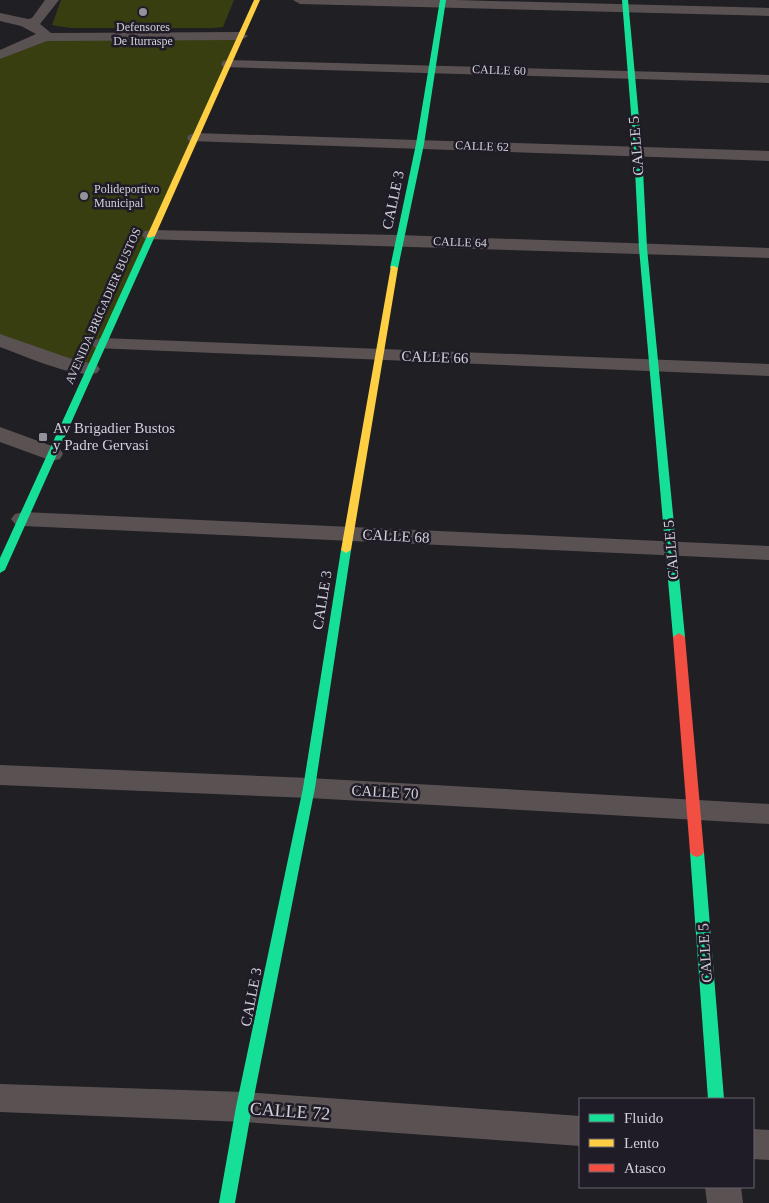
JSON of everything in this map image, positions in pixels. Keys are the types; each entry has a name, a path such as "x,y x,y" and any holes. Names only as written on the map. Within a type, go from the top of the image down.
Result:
{"street":[{"path":"29,23 37,21 52,0"},
{"name":"AVENIDA BRIGADIER BUSTOS","path":"3,556 23,519 257,0"},
{"path":"300,0 625,4 769,12"},
{"name":"CALLE 3","path":"227,1203 244,1107 308,788 348,534 399,240 420,144 442,2"},
{"name":"CALLE 5","path":"625,4 638,151 643,248 694,810 716,1098"},
{"path":"0,16 29,23 39,28 47,37"},
{"path":"0,55 39,38 47,37 241,36"},
{"name":"CALLE 60","path":"228,64 769,78"},
{"name":"CALLE 62","path":"194,138 769,156"},
{"name":"CALLE 64","path":"151,235 399,240 769,252"},
{"path":"0,340 63,363 90,369"},
{"name":"CALLE 66","path":"102,344 769,370"},
{"path":"0,434 52,454"},
{"name":"CALLE 68","path":"23,519 769,553"},
{"name":"CALLE 70","path":"0,775 308,788 769,814"},
{"name":"CALLE 72","path":"0,1098 244,1107 579,1132"},
{"path":"754,1144 769,1145"},
{"path":"723,1188 725,1203"}],"green space":[{"name":"Defensores De Iturraspe","path":"61,0 234,0 223,27 70,28 52,25"},
{"name":"Polideportivo Municipal","path":"241,36 90,369 0,337 0,55 39,38"}],"traffic: fast":[{"path":"394,268 420,144 443,0"},
{"path":"625,0 638,151 643,248 679,637"},
{"path":"0,570 151,236"},
{"path":"227,1203 244,1107 309,788 346,550"},
{"path":"697,852 716,1098"}],"traffic: slow":[{"path":"151,236 257,0"},
{"path":"346,550 394,268"}],"traffic: jam":[{"path":"679,637 697,852"}],"place":[{"name":"Defensores De Iturraspe","path":"143,12"},
{"name":"Polideportivo Municipal","path":"84,196"},
{"name":"Av Brigadier Bustos y Padre Gervasi","path":"43,437"}]}
